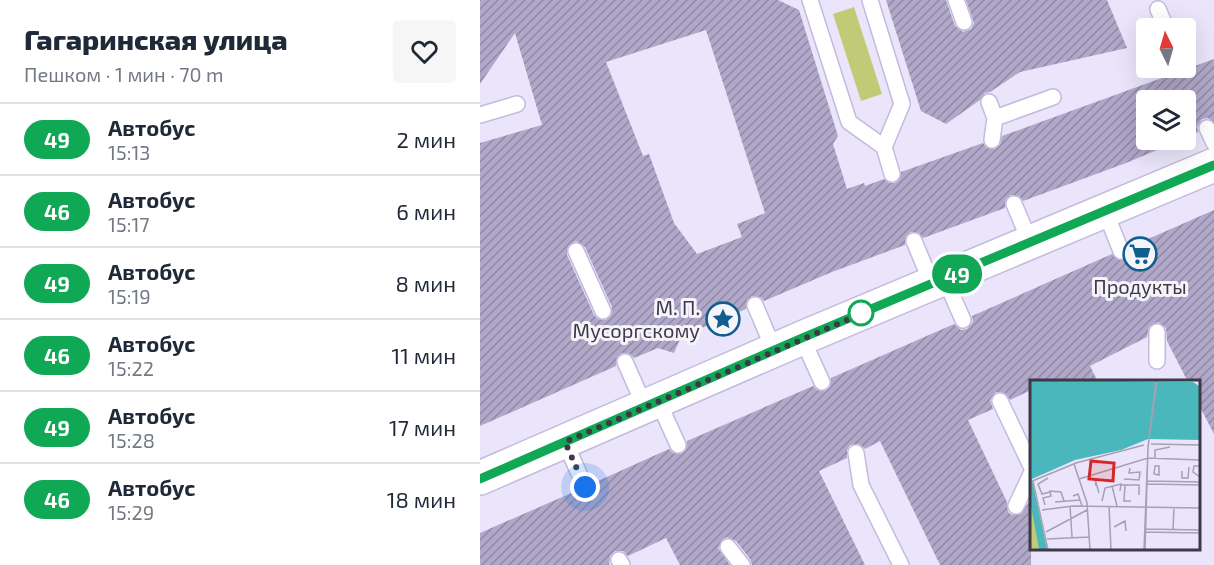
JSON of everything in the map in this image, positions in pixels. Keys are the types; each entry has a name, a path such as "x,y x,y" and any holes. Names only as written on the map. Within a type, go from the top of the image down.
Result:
{"street":[{"path":"480,478 788,344 1214,165"}],"lane":[{"path":"810,0 849,122 884,147 892,174"},
{"path":"870,0 902,105 884,147"},
{"path":"956,0 964,22"},
{"path":"1158,9 1162,18"},
{"path":"995,118 1053,97"},
{"path":"989,102 995,118 992,140"},
{"path":"480,115 517,104"},
{"path":"1207,128 1214,143"},
{"path":"1014,204 1030,242"},
{"path":"1105,211 1121,251"},
{"path":"914,241 963,320"},
{"path":"576,251 603,311"},
{"path":"755,305 822,382"},
{"path":"1157,332 1157,361"},
{"path":"625,362 678,445"},
{"path":"1000,401 1030,464"},
{"path":"565,442 585,487"},
{"path":"856,453 861,485 901,565"},
{"path":"1016,506 1030,476"},
{"path":"728,547 742,565"}],"green space":[{"path":"854,7 882,94 861,101 833,14"}],"building":[{"path":"480,0 778,0 799,10 838,136 833,144 847,189 864,183 865,186 884,179 889,183 895,183 899,180 901,172 983,143 987,148 995,149 1000,145 1002,136 1162,78 1196,78 1196,66 1214,59 1214,122 1208,118 1202,119 1196,133 1196,90 1136,90 1136,150 1157,150 1023,201 1019,196 1011,195 1006,199 1005,208 923,238 919,233 911,232 906,236 905,245 832,272 764,301 760,297 752,296 747,300 746,309 681,337 674,353 658,348 634,358 630,354 622,353 617,357 616,366 480,426 480,143 542,125 515,33 480,84","holes":["706,30 765,213 737,224 742,237 697,254 674,223 649,154 643,156 606,62","576,241 585,247 612,307 611,316 606,320 598,319 594,315 567,255 568,246"]},
{"path":"886,0 946,0 955,26 963,32 971,29 974,23 966,0 1107,0 1127,48 1020,72 985,93 980,100 946,124 921,111"},
{"path":"1214,210 1214,434 1199,405 1199,380 1187,380 1167,341 1166,328 1158,322 1149,327 1147,337 1090,366 1097,380 1030,380 1030,390 1010,400 1005,393 996,392 990,400 993,409 968,420 1007,502 1008,512 1012,515 1021,514 1030,500 1031,565 940,565 880,441 865,449 859,444 850,445 847,458 819,471 865,565 752,565 736,541 727,537 722,540 718,548 730,565 680,565 666,538 628,556 623,551 615,551 610,556 609,565 480,565 480,533 576,491 580,495 588,496 593,492 594,483 598,481 669,449 673,453 681,454 686,450 687,441 813,386 817,390 825,391 830,387 831,378 954,324 961,330 967,329 973,322 972,316 1112,254 1119,260 1125,260 1130,253 1130,247"}],"bus line":[{"name":"49","path":"480,479 802,338 1214,165"}],"place":[{"name":"Продукты","path":"1140,254"},
{"name":"М. П. Мусоргскому","path":"723,319"}],"route":[{"path":"585,487 565,442 863,313 861,313"}]}
